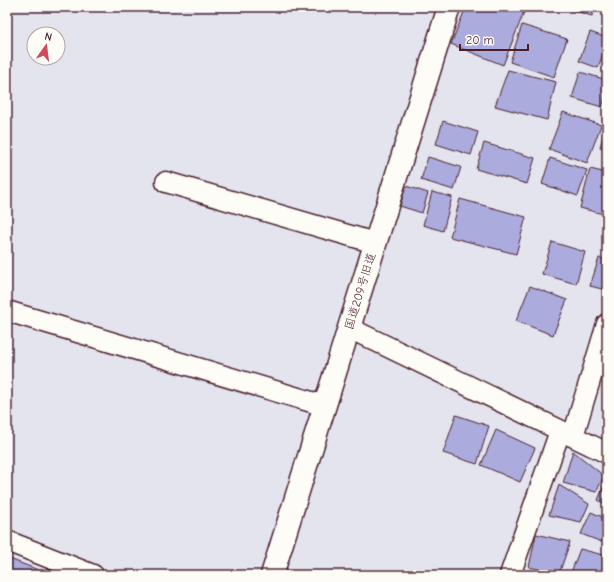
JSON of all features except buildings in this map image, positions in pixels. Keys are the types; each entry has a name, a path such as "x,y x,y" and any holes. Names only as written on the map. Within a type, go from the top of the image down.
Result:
{"street":[{"name":"国道209号旧道","path":"272,575 449,7"},
{"path":"166,182 375,243"},
{"path":"7,311 325,406"},
{"path":"510,575 566,434 607,324"},
{"path":"349,328 607,453"},
{"path":"7,541 93,575"}]}
